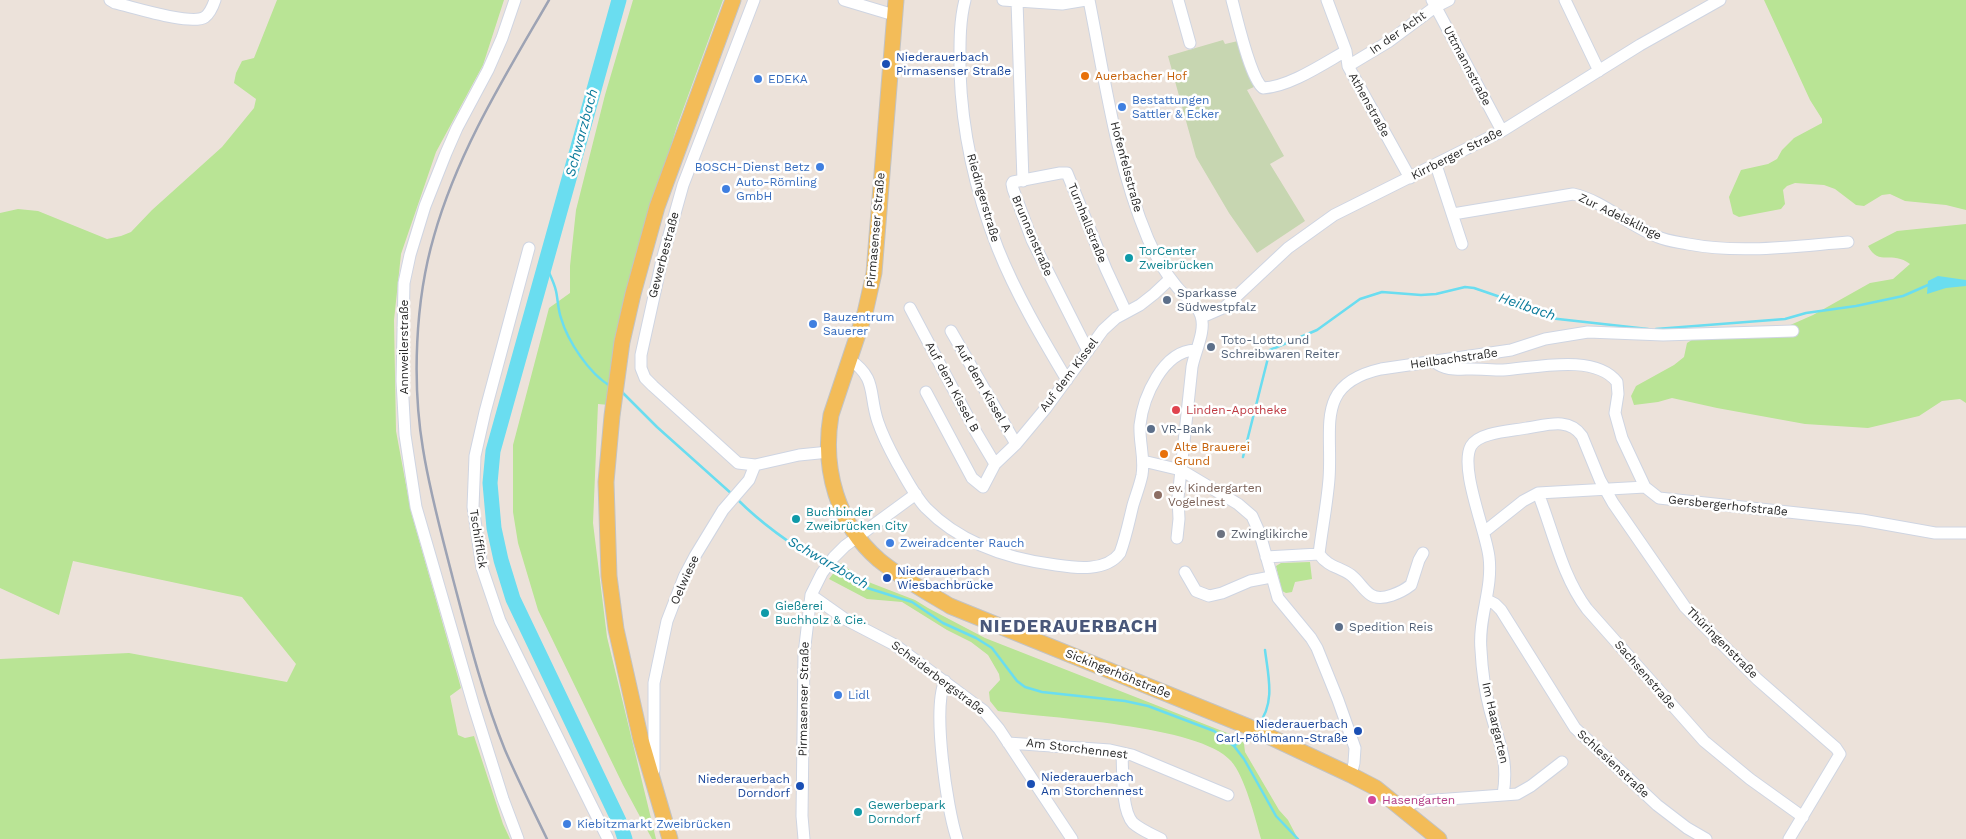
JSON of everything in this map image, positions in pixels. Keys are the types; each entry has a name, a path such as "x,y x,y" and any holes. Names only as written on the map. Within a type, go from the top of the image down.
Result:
{"main road":[{"path":"670,839 627,680 616,629 608,576 606,482 612,416 627,322 657,207 732,0"},
{"name":"Pirmasenser Straße","path":"849,359 865,314 874,273 895,7"},
{"name":"Sickingerhöhstraße","path":"849,359 831,414 828,431 829,452 836,494 843,513 857,537 868,550 890,568 950,606 1255,730 1352,774 1376,788 1439,839"}],"street":[{"path":"110,0 115,3 191,21 204,17 209,13 215,0"},
{"name":"Annweilerstraße","path":"515,0 502,38 488,70 457,128 425,206 410,255 404,283 402,382 405,435 410,478 416,507 474,707 503,799 518,839"},
{"name":"Gewerbestraße","path":"754,0 683,185 650,312 641,355 641,368 652,386 738,464 755,465"},
{"path":"844,0 895,7"},
{"name":"Riedingerstraße","path":"965,0 960,31 961,99 977,183 998,250 1046,344 1067,380"},
{"path":"1004,0 1062,4 1088,0"},
{"name":"Hofenfelsstraße","path":"1088,0 1114,124 1130,189 1149,240 1170,279 1199,309 1202,317"},
{"path":"1178,0 1190,43"},
{"path":"1232,0 1242,38 1258,83 1263,88 1308,72 1346,51"},
{"name":"Athenstraße","path":"1327,0 1346,51 1348,66 1410,178"},
{"name":"In der Acht","path":"1348,66 1388,42 1434,4 1449,0"},
{"path":"1565,0 1599,70"},
{"name":"Kirrberger Straße","path":"1202,317 1225,307 1288,248 1334,215 1502,131 1672,26 1720,0"},
{"name":"Brunnenstraße","path":"1017,1 1024,181 1016,181 1012,184 1029,231 1054,287 1088,352"},
{"name":"Uttmannstraße","path":"1434,4 1502,131"},
{"path":"1436,164 1462,244"},
{"name":"Turnhallstraße","path":"1024,181 1067,173 1106,269 1126,312"},
{"name":"Zur Adelsklinge","path":"1453,214 1573,194 1590,200 1634,226 1660,238 1696,245 1741,249 1848,242"},
{"name":"Tschifflick","path":"529,248 475,456 473,507 482,568 500,621 608,839"},
{"name":"Auf dem Kissel","path":"926,392 972,478 983,487 995,464 1016,444 1110,322 1140,305 1170,279"},
{"name":"Auf dem Kissel B","path":"910,308 995,464"},
{"path":"1177,538 1181,470 1195,350 1202,332 1202,317"},
{"name":"Auf dem Kissel A","path":"951,331 1016,444"},
{"name":"Heilbachstraße","path":"1319,554 1329,480 1329,421 1332,408 1340,390 1353,378 1370,372 1512,350 1545,339 1588,332 1662,335 1793,331"},
{"path":"849,359 864,370 868,378 883,435 925,507 946,525 991,550 1022,560 1080,568 1114,560 1120,553 1142,475 1143,460 1140,426 1148,396 1162,370 1170,360 1182,352 1195,350"},
{"path":"1435,362 1442,367 1451,369 1502,370 1568,364 1588,366 1607,372 1618,382 1615,407 1616,421 1645,488 1538,493 1523,501 1484,532"},
{"name":"Thüringenstraße","path":"1484,532 1471,483 1467,458 1472,444 1484,436 1557,423 1572,426 1582,436 1606,490 1673,590 1697,620 1757,679 1836,748 1840,754 1803,817"},
{"path":"755,465 799,455 829,452"},
{"path":"1143,460 1181,470 1238,504 1252,516 1260,534 1278,598 1311,638 1323,662 1352,740 1355,756 1352,774"},
{"name":"Oelwiese","path":"655,786 653,737 654,683 665,628 676,597 695,556 727,506 749,480 755,465"},
{"name":"Gersbergerhofstraße","path":"1645,488 1659,498 1674,501 1862,520 1935,533 1966,533"},
{"name":"Sachsenstraße","path":"1538,493 1568,574 1580,600 1587,609 1704,741 1750,780 1803,817"},
{"name":"Pirmasenser Straße","path":"804,839 802,816 804,654 811,595 834,557 857,537 916,494"},
{"name":"Im Haargarten","path":"1484,532 1490,570 1480,629 1480,649 1485,688 1506,766 1503,795"},
{"path":"1266,557 1319,554 1325,562 1351,575 1372,596 1379,598 1401,591 1411,585 1423,553"},
{"path":"1185,572 1196,591 1209,596 1222,593 1250,581 1271,578"},
{"name":"Scheiderbergstraße","path":"811,595 845,619 895,645 984,712 1008,742 1072,839"},
{"name":"Schlesienstraße","path":"1486,600 1495,604 1501,610 1568,719 1582,736 1657,805 1681,824 1706,839"},
{"path":"945,681 939,698 941,737 950,812 957,839"},
{"name":"Am Storchennest","path":"1008,742 1046,744 1122,753 1150,762 1228,795"},
{"path":"1122,753 1125,800 1129,818 1139,828 1161,839"},
{"path":"1403,810 1413,803 1422,801 1522,792 1562,762"},
{"path":"1789,839 1803,817"}],"green space":[{"path":"277,0 504,0 483,65 436,152 401,254 394,320 396,431 411,512 461,688 450,696 458,735 465,738 474,736 503,824 510,839 0,839 0,659 129,653 287,682 296,664 242,597 73,561 59,615 0,588 0,213 18,209 38,211 107,239 131,232 152,210 222,147 254,108 256,99 234,83 236,73 242,61 254,58"},
{"path":"633,0 723,0 677,126 631,278 609,405 598,404 593,523 607,637 656,839 652,839 623,785 538,610 518,543 513,512 513,445 549,308 570,293 570,266 576,210 605,95"},
{"path":"1764,0 1966,0 1966,210 1946,205 1905,201 1890,194 1882,195 1864,206 1856,205 1835,189 1824,185 1795,183 1783,190 1785,204 1781,209 1739,217 1733,214 1729,197 1741,170 1768,164 1777,159 1782,150 1794,138 1822,123 1822,119 1810,100"},
{"path":"1223,40 1225,44 1238,41 1254,87 1247,90 1284,156 1270,164 1305,221 1257,253 1229,213 1196,157 1168,56"},
{"path":"1966,224 1966,403 1960,399 1942,401 1919,416 1868,428 1805,424 1672,398 1634,405 1631,396 1636,386 1674,365 1684,357 1687,343 1695,338 1788,326 1813,315 1870,283 1893,279 1910,264 1897,258 1877,256 1868,246 1897,231"},
{"path":"1310,562 1312,579 1295,582 1292,592 1286,593 1282,591 1276,566 1281,563"},
{"path":"841,563 856,575 871,583 915,600 985,638 1240,738 1244,744 1245,752 1298,839 1261,839 1241,777 1231,761 1214,749 1189,739 1157,731 1086,720 998,711 990,701 989,692 1000,680 999,674 988,655 971,642 947,630 902,602 867,599 829,579"}],"water":[{"path":"1938,276 1966,280 1966,286 1946,288 1927,294 1928,281"}],"waterway":[{"name":"Schwarzbach","path":"619,0 493,451 490,483 494,528 501,560 513,599 619,821 625,839"},
{"name":"Schwarzbach","path":"546,266 557,294 564,327 574,347 594,373 610,386"},
{"name":"Heilbach","path":"1656,329 1785,319 1806,313 1856,306 1903,296 1928,285"},
{"name":"Heilbach","path":"1243,457 1270,350 1317,330 1360,299 1382,292 1421,295 1436,294 1465,287 1474,288 1512,301 1549,318 1648,329"},
{"name":"Schwarzbach","path":"622,392 657,427 733,495"},
{"name":"Schwarzbach","path":"737,499 757,518 824,564"},
{"name":"Schwarzbach","path":"831,568 861,586 912,602 943,623 976,638 992,648 1017,681 1025,687 1042,692 1125,701 1148,706 1214,731 1234,746 1244,759 1276,816 1298,839"},
{"name":"Heilbach","path":"1258,725 1264,716 1269,698 1269,679 1265,650"},
{"name":"Heilbach","path":"1234,746 1249,734"}],"railway":[{"path":"547,839 505,750 470,644 426,465 417,397 417,342 419,315 428,261 444,205 469,144 549,0"}],"place":[{"name":"Niederauerbach Pirmasenser Straße","path":"886,64"},
{"name":"Auerbacher Hof","path":"1085,76"},
{"name":"EDEKA","path":"758,79"},
{"name":"Bestattungen Sattler & Ecker","path":"1122,107"},
{"name":"BOSCH-Dienst Betz","path":"820,167"},
{"name":"Auto-Römling GmbH","path":"726,189"},
{"name":"TorCenter Zweibrücken","path":"1129,258"},
{"name":"Sparkasse Südwestpfalz","path":"1167,300"},
{"name":"Bauzentrum Sauerer","path":"813,324"},
{"name":"Toto-Lotto und Schreibwaren Reiter","path":"1211,347"},
{"name":"Linden-Apotheke","path":"1176,410"},
{"name":"VR-Bank","path":"1151,429"},
{"name":"Alte Brauerei Grund","path":"1164,454"},
{"name":"ev. Kindergarten Vogelnest","path":"1158,495"},
{"name":"Buchbinder Zweibrücken City","path":"796,519"},
{"name":"Zwinglikirche","path":"1221,534"},
{"name":"Zweiradcenter Rauch","path":"890,543"},
{"name":"Niederauerbach Wiesbachbrücke","path":"887,578"},
{"name":"Gießerei Buchholz & Cie.","path":"765,613"},
{"name":"Spedition Reis","path":"1339,627"},
{"name":"Lidl","path":"838,695"},
{"name":"Niederauerbach Carl-Pöhlmann-Straße","path":"1358,731"},
{"name":"Niederauerbach Am Storchennest","path":"1031,784"},
{"name":"Niederauerbach Dorndorf","path":"800,786"},
{"name":"Hasengarten","path":"1372,800"},
{"name":"Gewerbepark Dorndorf","path":"858,812"},
{"name":"Kiebitzmarkt Zweibrücken","path":"567,824"}],"district":[{"name":"NIEDERAUERBACH","path":"1069,627"}]}
